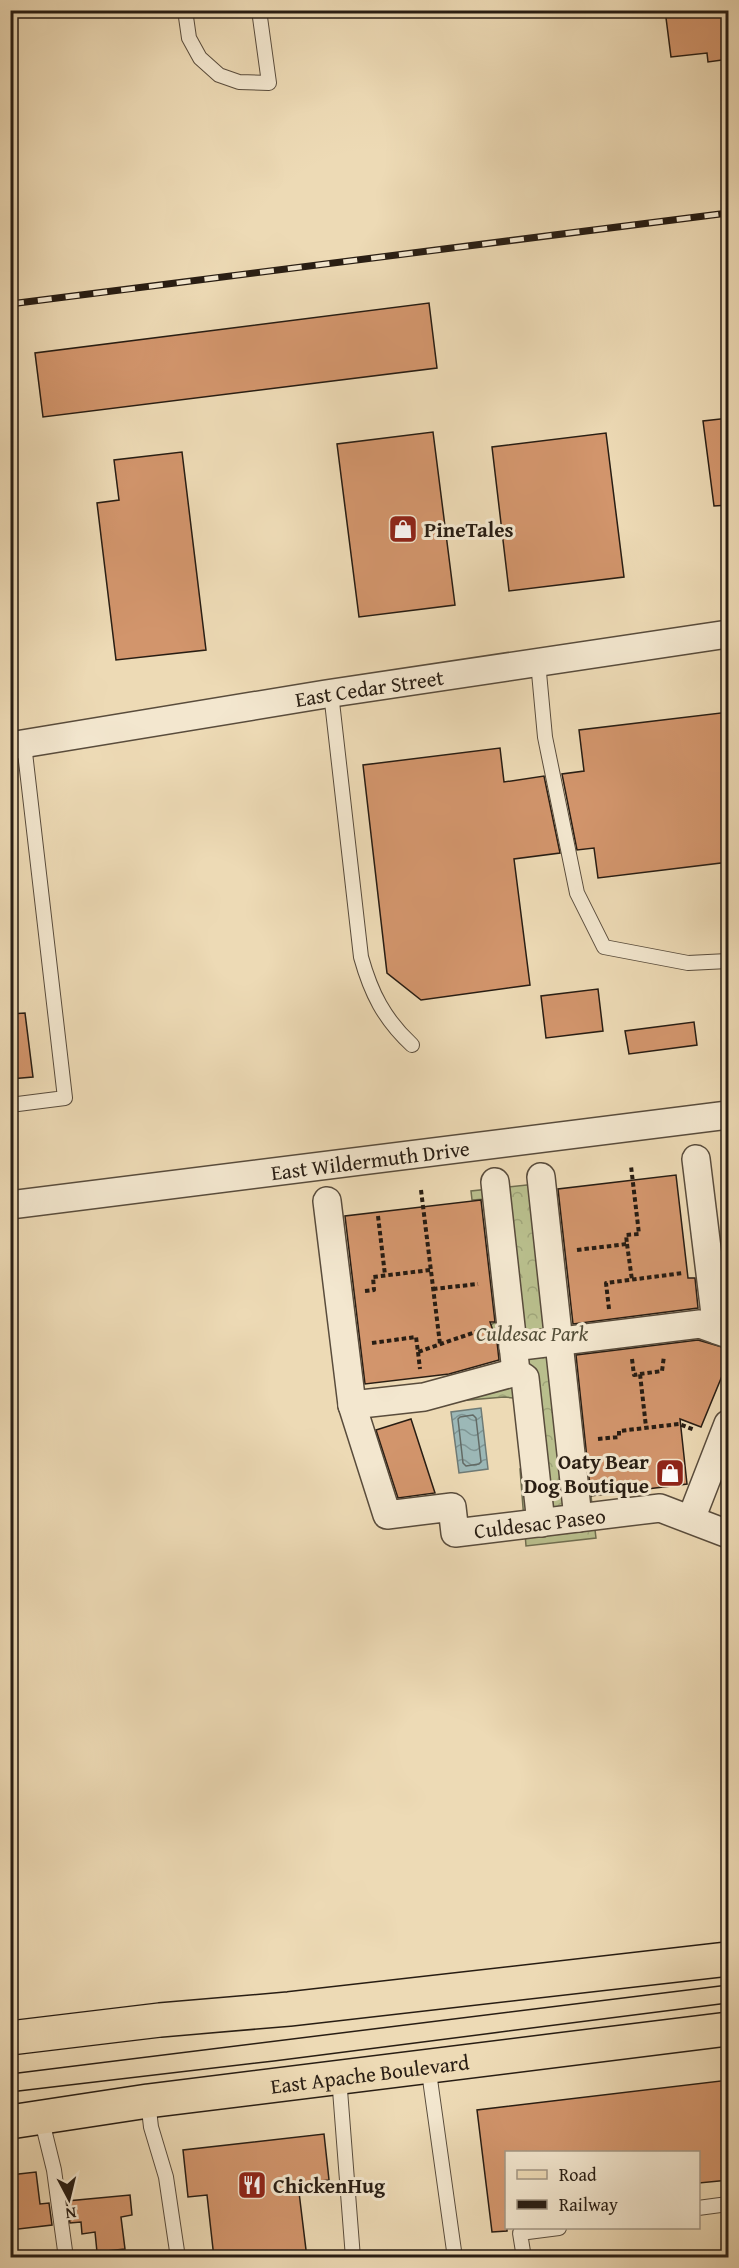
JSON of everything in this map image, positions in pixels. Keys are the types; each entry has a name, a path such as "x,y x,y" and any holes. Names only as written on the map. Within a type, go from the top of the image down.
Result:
{"main road":[{"path":"10,2038 729,1959"},
{"name":"East Apache Boulevard","path":"26,2120 148,2101 729,2028"}],"street":[{"name":"East Cedar Street","path":"17,745 331,693 729,634"},
{"name":"East Wildermuth Drive","path":"10,1205 729,1115"},
{"path":"696,1158 710,1270 723,1332"},
{"path":"541,1177 578,1518"},
{"path":"495,1182 515,1360 525,1378 541,1522"},
{"path":"327,1201 352,1405 424,1397 559,1342 700,1324 723,1332"},
{"name":"Culdesac Paseo","path":"352,1405 387,1515 452,1507 455,1533 660,1508 729,1534"},
{"path":"691,1519 725,1432"}],"lane":[{"path":"185,10 189,38 200,58 219,75 239,82 269,83 259,10"},
{"path":"538,662 545,737 577,893 604,947 688,963 729,961"},
{"path":"331,693 361,957 369,983 379,1003 394,1028 412,1045"},
{"path":"10,1105 65,1098 17,745"},
{"path":"428,2065 455,2258"},
{"path":"339,2077 353,2258"},
{"path":"148,2101 151,2127 166,2177 178,2258"},
{"path":"26,2120 54,2170 66,2258"},
{"path":"700,2208 729,2204"},
{"path":"524,2258 520,2233 551,2229"}],"path":[{"path":"631,1166 639,1234 626,1235 632,1280"},
{"path":"421,1190 440,1344"},
{"path":"378,1216 385,1275"},
{"path":"570,1251 627,1244"},
{"path":"355,1292 374,1290 373,1277 430,1270"},
{"path":"609,1312 606,1283 710,1270"},
{"path":"433,1289 506,1280"},
{"path":"366,1344 416,1337 418,1352 481,1330"},
{"path":"629,1333 634,1375 662,1371 665,1361 663,1350"},
{"path":"640,1374 646,1427"},
{"path":"570,1443 619,1437 619,1431 679,1424 725,1432"}],"green space":[{"name":"Culdesac Park","path":"555,1182 556,1189 550,1190 588,1496 591,1496 596,1538 526,1546 520,1469 531,1462 524,1399 504,1397 434,1403 505,1367 490,1325 498,1321 486,1199 472,1200 471,1191"}],"water":[{"path":"481,1408 488,1469 459,1473 451,1412"}],"building":[{"path":"665,10 729,10 729,59 708,62 707,53 671,57"},
{"path":"429,303 437,368 43,417 35,353"},
{"path":"729,418 729,505 714,506 703,421"},
{"path":"433,432 455,605 359,617 337,444"},
{"path":"606,433 624,577 509,591 492,447"},
{"path":"182,452 206,650 116,660 97,503 119,500 114,460"},
{"path":"729,712 729,862 598,878 594,848 577,850 562,774 584,771 579,730"},
{"path":"500,748 504,782 544,776 560,853 514,859 530,985 421,1000 387,973 363,765"},
{"path":"598,989 603,1031 546,1038 541,996"},
{"path":"25,1013 33,1077 10,1079 10,1014"},
{"path":"694,1022 697,1045 629,1054 625,1031"},
{"path":"676,1175 688,1278 695,1278 698,1308 573,1324 558,1189"},
{"path":"481,1200 495,1322 490,1322 497,1342 499,1360 449,1374 365,1384 345,1216"},
{"path":"698,1340 729,1349 729,1359 701,1427 680,1419 687,1484 591,1496 576,1355"},
{"path":"411,1419 435,1493 398,1498 376,1430"},
{"path":"729,2080 729,2180 700,2183 700,2151 505,2151 505,2229 507,2231 492,2232 477,2110"},
{"path":"324,2134 329,2180 298,2184 307,2258 214,2258 207,2195 188,2197 183,2150"},
{"path":"36,2172 40,2204 49,2203 52,2225 10,2230 10,2175"},
{"path":"130,2195 132,2215 121,2217 125,2249 97,2252 95,2232 82,2234 81,2222 70,2223 67,2201"}],"tram line":[{"path":"10,2074 728,1985"},
{"path":"10,2092 728,2003"}],"railway":[{"path":"10,304 728,213"}],"place":[{"name":"PineTales","path":"403,529"},
{"name":"Oaty Bear Dog Boutique","path":"670,1473"},
{"name":"ChickenHug","path":"252,2185"}]}
